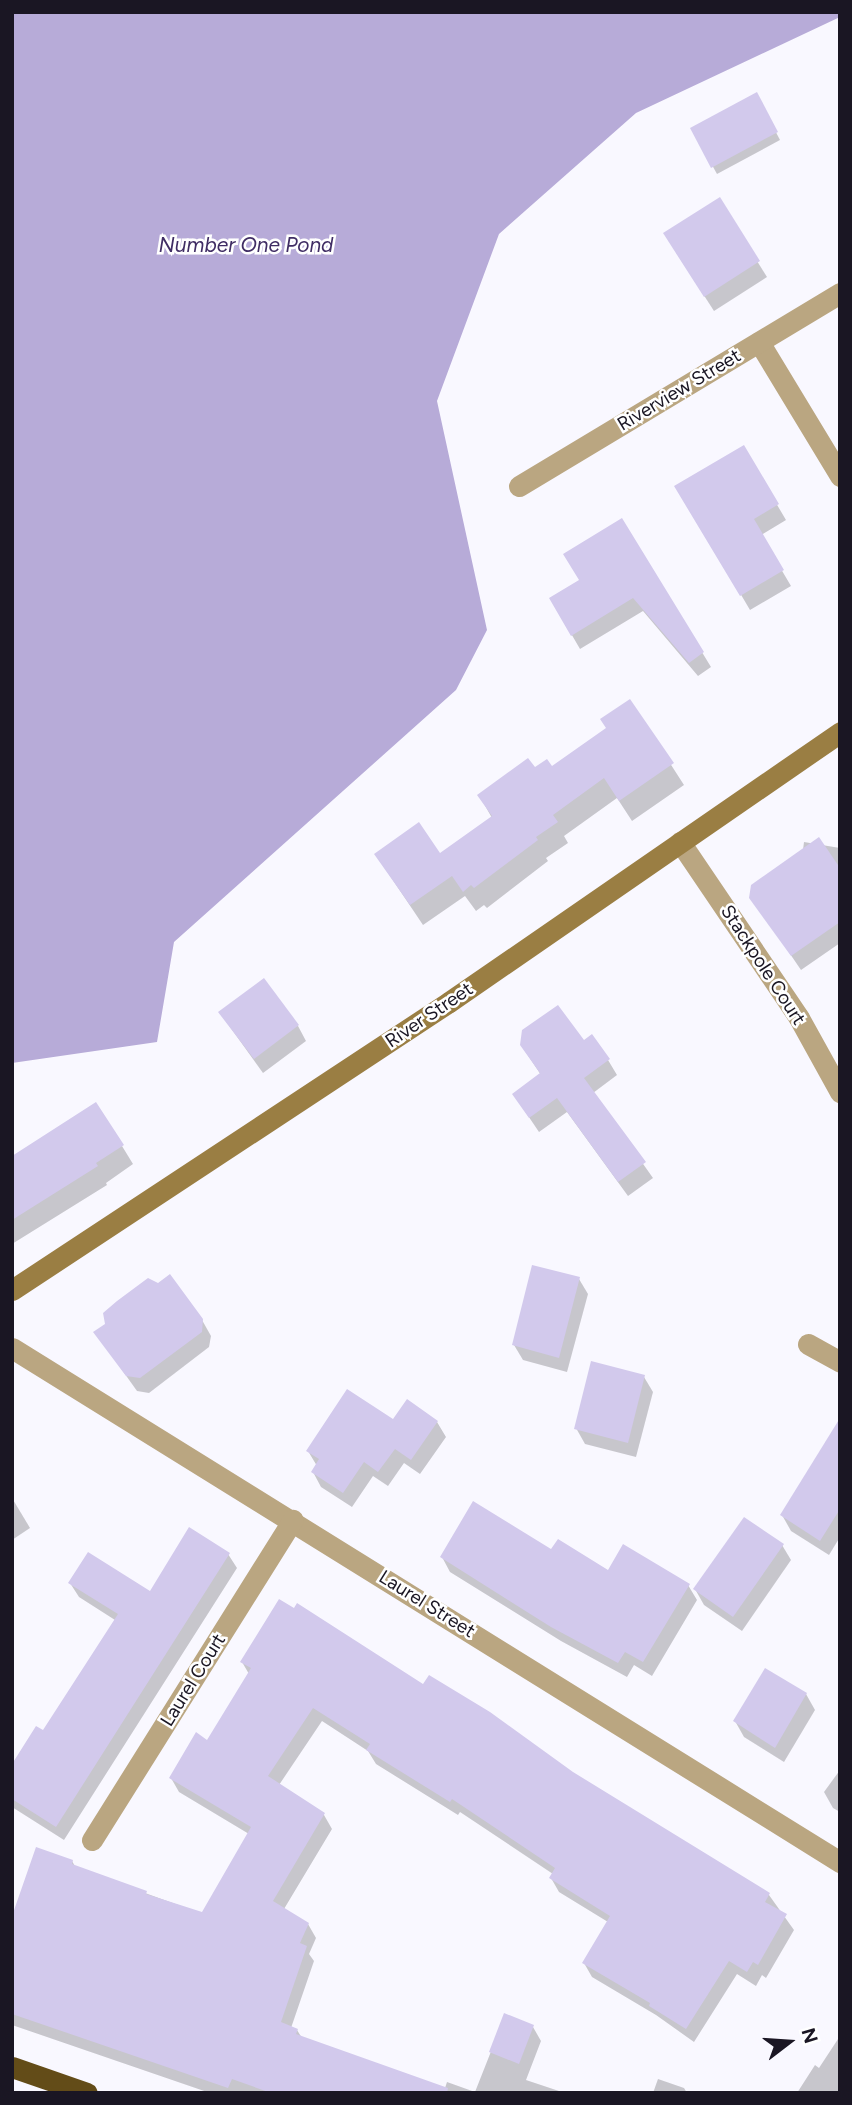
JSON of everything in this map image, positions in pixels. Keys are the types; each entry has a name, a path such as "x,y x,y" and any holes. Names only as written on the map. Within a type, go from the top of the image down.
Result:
{"highway":[{"path":"12,2067 87,2093"}],"street":[{"name":"Riverview Street","path":"519,486 840,293"},
{"path":"759,342 840,476"},
{"name":"River Street","path":"12,1290 269,1123 840,732"},
{"name":"Stackpole Court","path":"680,842 792,1007 840,1092"},
{"path":"808,1344 840,1362"},
{"name":"Laurel Street","path":"12,1348 840,1862"},
{"name":"Laurel Court","path":"92,1840 293,1520"}],"water":[{"name":"Number One Pond","path":"12,12 840,12 840,17 636,113 499,234 437,401 487,630 456,690 174,942 157,1042 12,1063"}],"building":[{"path":"757,92 778,132 711,168 690,128"},
{"path":"720,197 760,261 704,297 663,233"},
{"path":"744,445 779,504 754,519 784,570 740,596 674,486"},
{"path":"622,518 704,652 689,663 633,598 571,636 549,598 579,580 563,554"},
{"path":"630,699 674,763 619,801 604,778 553,815 558,822 536,837 538,840 474,888 471,885 463,892 452,876 410,905 374,854 419,822 440,853 492,816 477,795 528,758 535,767 547,759 552,766 606,728 600,719"},
{"path":"819,837 840,868 840,922 791,956 749,898 751,885"},
{"path":"264,978 299,1025 254,1059 218,1012"},
{"path":"558,1005 584,1040 592,1034 610,1059 584,1078 646,1162 618,1182 557,1098 529,1118 512,1094 540,1073 520,1045 522,1030"},
{"path":"96,1102 124,1145 96,1163 98,1166 12,1220 12,1156"},
{"path":"532,1265 580,1277 559,1358 512,1345"},
{"path":"170,1274 203,1319 202,1332 140,1378 126,1376 93,1332 105,1324 103,1313 117,1301 148,1278 158,1283"},
{"path":"591,1361 645,1375 628,1443 574,1429"},
{"path":"347,1389 393,1419 407,1399 438,1421 411,1460 395,1449 378,1472 364,1462 343,1493 311,1472 319,1459 306,1451"},
{"path":"840,1418 840,1509 820,1541 780,1515"},
{"path":"473,1501 551,1549 558,1539 608,1570 623,1544 690,1584 643,1662 625,1652 618,1663 551,1627 440,1557"},
{"path":"744,1517 784,1544 733,1617 693,1589"},
{"path":"189,1527 230,1553 56,1827 12,1799 12,1764 36,1726 43,1730 118,1614 68,1583 88,1552 150,1591"},
{"path":"279,1599 294,1608 297,1603 423,1684 429,1675 490,1712 573,1772 770,1893 765,1902 787,1914 758,1965 753,1962 747,1972 729,1961 686,2029 649,2006 650,2003 582,1963 610,1916 549,1878 555,1868 452,1799 450,1802 366,1750 370,1744 313,1708 268,1776 325,1813 273,1901 309,1923 300,1943 307,1946 281,2022 298,2029 296,2034 448,2088 447,2093 271,2093 232,2079 228,2088 12,2014 12,1916 36,1847 73,1860 72,1864 147,1891 146,1894 202,1912 251,1827 169,1778 196,1732 207,1740 251,1668 240,1662"},
{"path":"765,1668 807,1693 775,1748 733,1721"},
{"path":"504,2013 534,2025 519,2064 489,2052"}]}
